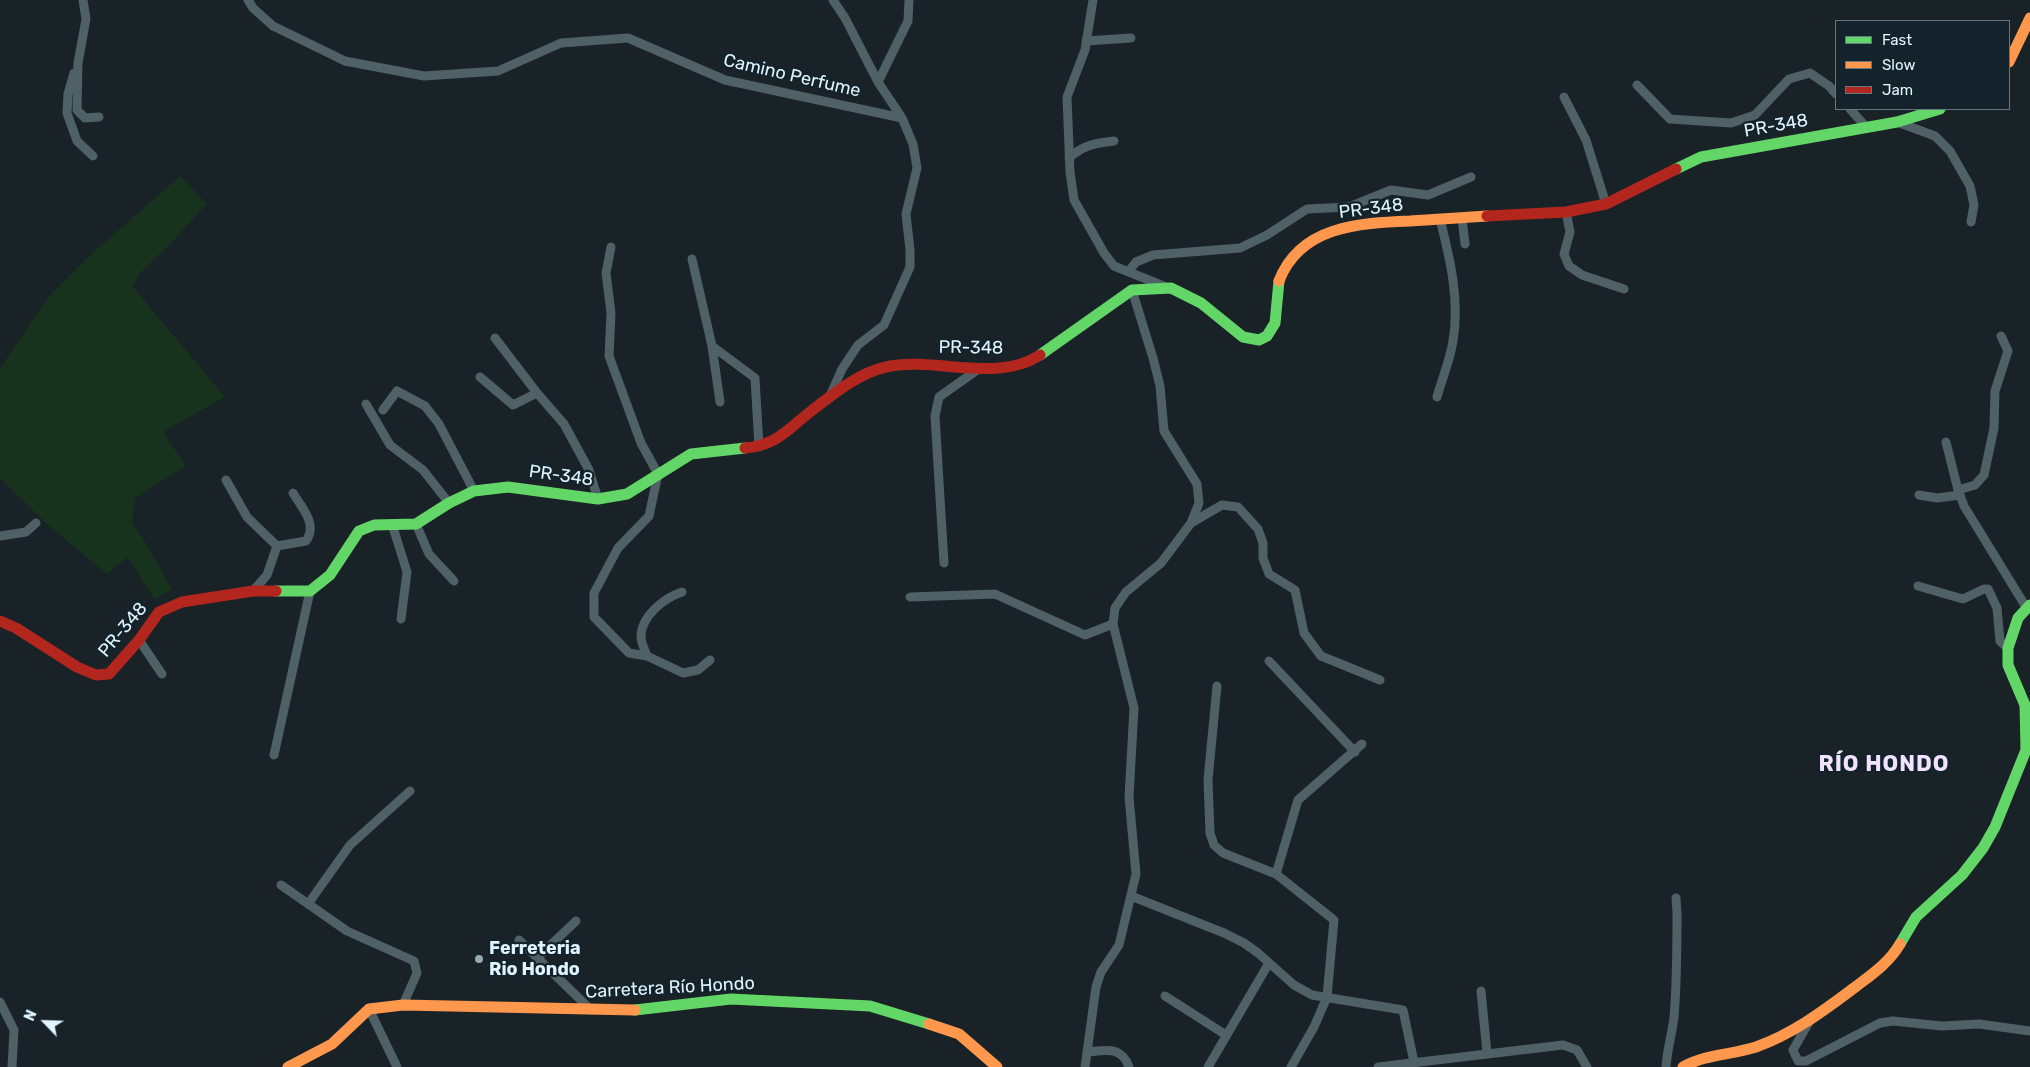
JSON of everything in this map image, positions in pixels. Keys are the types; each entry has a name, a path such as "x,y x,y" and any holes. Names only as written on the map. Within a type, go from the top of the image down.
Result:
{"street":[{"path":"83,0 86,18 78,63 68,94 67,113 77,141 93,156"},
{"name":"Camino Perfume","path":"248,0 253,8 273,26 345,61 424,76 498,71 561,42 628,38 725,80 902,118"},
{"path":"829,398 842,369 858,345 884,325 910,267 906,214 917,168 912,144 902,118 878,82 845,18 833,0"},
{"path":"878,82 908,21 909,0"},
{"path":"1093,0 1086,41 1067,97 1069,158 1074,200 1104,253 1114,266 1171,288"},
{"path":"2010,60 2030,18"},
{"path":"1086,41 1131,38"},
{"path":"78,63 77,110 85,118 99,117"},
{"path":"1637,85 1670,119 1731,123 1755,115 1789,79 1810,73 1829,86 1835,93"},
{"path":"1564,97 1586,140 1606,204"},
{"path":"1851,110 1866,127"},
{"name":"PR-348","path":"416,524 474,491 508,487 598,499 627,494 691,454 758,447 778,439 856,379 885,367 914,364 980,368 1009,367 1032,360 1132,290 1171,288 1201,302 1243,337 1259,340 1267,336 1275,322 1277,286 1284,268 1306,244 1337,229 1367,223 1566,212 1606,204 1701,157 1897,122 1937,110"},
{"path":"1897,122 1934,136 1950,151 1970,186 1974,205 1971,222"},
{"path":"1069,158 1078,150 1093,143 1114,141"},
{"path":"1129,271 1136,262 1153,255 1240,248 1267,235 1307,209 1349,207 1391,190 1428,195 1471,177"},
{"path":"1566,212 1570,232 1564,254 1569,266 1582,275 1624,289"},
{"path":"1462,218 1465,244"},
{"path":"1437,397 1453,343 1456,320 1452,267 1440,220"},
{"path":"611,247 606,272 611,313 609,356 641,444 658,474 648,516 618,548 594,593 594,617 629,653 647,656 683,673 698,670 710,660"},
{"path":"692,259 712,346 720,402"},
{"path":"1085,1067 1096,987 1101,972 1119,945 1136,874 1129,797 1134,708 1113,624 1115,608 1126,592 1161,563 1191,523 1199,503 1197,484 1164,431 1160,386 1132,290"},
{"path":"1919,495 1937,498 1959,493 1975,485 1984,474 1994,428 1994,392 2008,350 2000,336"},
{"path":"495,338 537,393 564,424 589,470 598,499"},
{"path":"712,346 755,378 758,447"},
{"path":"944,563 935,416 939,397 980,368"},
{"path":"480,377 514,405 537,393"},
{"path":"383,410 397,391 425,406 439,424 474,491"},
{"path":"366,404 390,445 423,470 450,503"},
{"path":"1683,1067 1714,1055 1735,1053 1758,1046 1809,1022 1882,967 1897,950 1916,917 1962,875 1984,848 1995,827 2026,750 2028,709 2008,665 2008,648 2018,618 2028,606 1970,517 1959,493 1946,442"},
{"path":"226,480 246,517 277,546"},
{"path":"277,546 306,541 311,534 311,521 293,493"},
{"path":"1191,523 1222,505 1238,507 1258,529 1264,543 1263,558 1269,574 1295,590 1304,633 1321,656 1380,680"},
{"path":"0,536 26,532 36,523"},
{"path":"274,755 310,591 330,575 359,531 374,524 416,524 429,554 454,581"},
{"path":"392,524 407,572 401,619"},
{"path":"253,591 267,575 277,546"},
{"path":"1918,586 1963,599 1988,589 1997,608 2000,640 2008,648"},
{"name":"PR-348","path":"0,621 16,628 77,667 96,675 109,674 139,640 159,612 167,608 182,602 253,591 310,591"},
{"path":"647,656 640,638 644,620 657,607 674,595 682,592"},
{"path":"910,597 995,594 1085,635 1113,624"},
{"path":"139,640 162,674"},
{"path":"1270,661 1355,752"},
{"path":"1217,686 1208,780 1210,833 1214,845 1223,853 1276,874 1334,920 1327,997 1314,1027 1291,1067"},
{"path":"1276,874 1298,800 1362,744"},
{"path":"308,904 350,845 410,791"},
{"path":"281,885 347,932 414,961 416,973 403,1005"},
{"path":"1131,896 1224,933 1258,953 1294,985 1312,994 1403,1010 1414,1062"},
{"path":"1666,1067 1667,1046 1672,1034 1674,1008 1678,913 1676,898"},
{"path":"537,958 576,921"},
{"path":"519,940 591,1010"},
{"path":"1208,1067 1269,963"},
{"path":"1481,991 1487,1053"},
{"path":"1164,996 1226,1035"},
{"name":"Carretera Río Hondo","path":"369,1008 403,1005 635,1010 732,999 870,1006 959,1034 996,1067"},
{"path":"0,1002 14,1030 12,1067"},
{"path":"288,1067 332,1044 369,1008 397,1067"},
{"path":"1809,1022 1793,1050 1798,1061 1806,1061 1880,1023 1893,1021 1942,1026 1979,1024 2030,1031"},
{"path":"1378,1067 1564,1045 1578,1050 1587,1067"},
{"path":"1088,1052 1106,1050 1120,1053 1126,1058 1129,1067"}],"green space":[{"path":"180,176 207,204 140,273 133,287 225,397 163,432 186,466 135,498 132,523 143,538 172,590 154,599 128,557 107,574 50,527 0,478 0,368 50,295 88,257"}],"traffic: fast":[{"path":"1676,169 1701,157 1897,122 1937,110"},
{"path":"1040,355 1132,290 1171,288 1201,303 1243,337 1259,340 1267,336 1275,323 1279,281"},
{"path":"276,591 310,591 330,575 359,531 374,525 416,524 449,503 474,491 508,487 598,499 627,494 691,454 745,448"},
{"path":"1900,944 1916,917 1962,875 1983,848 1995,827 2026,750 2025,705 2008,665 2008,648 2018,618 2030,605"},
{"path":"635,1010 731,999 870,1006 929,1024"}],"traffic: slow":[{"path":"2010,60 2030,18"},
{"path":"1279,281 1289,263 1301,249 1316,238 1333,231 1371,223 1487,216"},
{"path":"1683,1067 1710,1057 1747,1050 1783,1036 1831,1005 1873,973 1891,957 1900,944"},
{"path":"288,1067 332,1044 369,1009 403,1005 635,1010"},
{"path":"929,1024 959,1034 997,1067"}],"traffic: jam":[{"path":"1487,216 1566,212 1606,204 1676,169"},
{"path":"745,448 765,444 781,436 818,405 846,385 876,370 905,365 985,369 1005,368 1023,363 1040,355"},
{"path":"0,621 16,628 77,667 96,675 109,674 139,640 159,612 182,602 253,591 276,591"}],"place":[{"name":"Ferreteria Rio Hondo","path":"479,959"}],"district":[{"name":"RÍO HONDO","path":"1884,765"}]}
